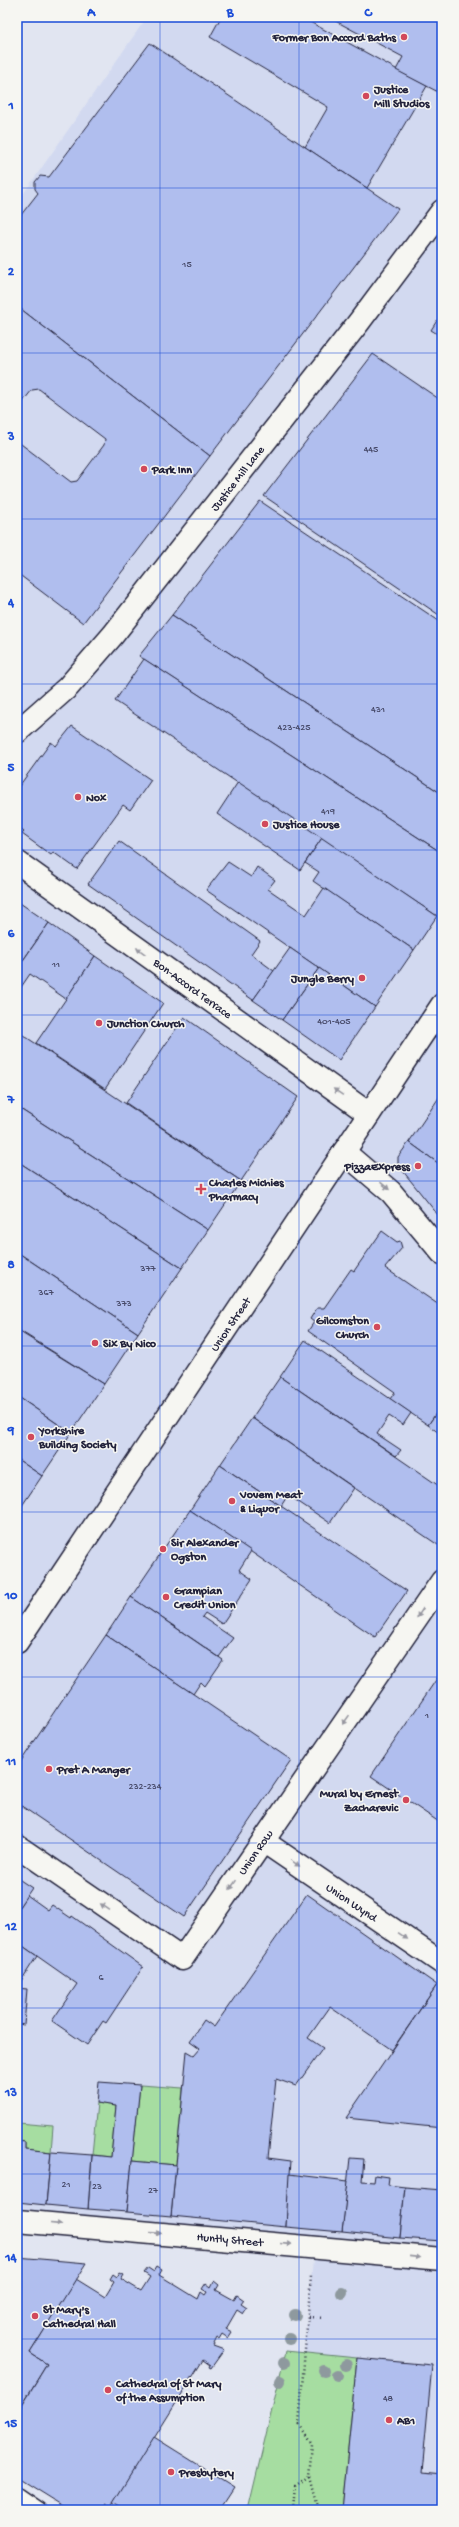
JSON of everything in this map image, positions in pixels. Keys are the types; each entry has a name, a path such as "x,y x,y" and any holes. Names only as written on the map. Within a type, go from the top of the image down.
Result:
{"street":[{"name":"Justice Mill Lane","path":"18,730 68,687 113,635 360,322 442,211"},
{"name":"Bon-Accord Terrace","path":"17,862 369,1114"},
{"name":"Union Street","path":"17,1642 442,1005"},
{"path":"344,1152 391,1192 442,1253"},
{"name":"Union Row","path":"17,1846 182,1959 442,1580"},
{"name":"Union Wynd","path":"263,1841 442,1963"},
{"name":"Huntly Street","path":"17,2221 314,2246 442,2260"}],"lane":[{"path":"17,2495 39,2510"}],"path":[{"path":"314,2246 299,2424 312,2444 309,2476 318,2510"},
{"path":"308,2317 323,2318"},
{"path":"293,2510 295,2486 309,2476"}],"shaded area":[{"path":"147,17 442,17 442,2510 299,2424 314,2246 17,2221 17,203"}],"green space":[{"path":"140,2085 183,2088 176,2165 132,2161"},
{"path":"97,2103 116,2106 111,2157 92,2155"},
{"path":"17,2123 53,2126 51,2152 25,2149 25,2142 17,2141"},
{"path":"286,2351 357,2358 342,2510 248,2510"}],"building":[{"name":"Justice Mill Studios","path":"221,17 301,17 427,86 367,188 305,147 328,107 210,37"},
{"name":"Former Bon Accord Baths","path":"328,17 442,17 442,94 396,70 403,57"},
{"path":"150,43 398,209 210,456 17,306 17,220 38,193 35,189 35,182 40,176 49,177"},
{"name":"Park Inn","path":"17,306 210,456 83,623 17,573 17,441 71,482 77,481 104,445 105,439 39,389 32,390 17,409"},
{"path":"438,319 442,322 442,337 431,330"},
{"path":"373,354 442,401 442,617 264,496"},
{"path":"260,501 442,623 442,794 172,615"},
{"path":"172,615 442,794 442,853 139,656"},
{"path":"144,659 442,853 442,909 437,916 115,701"},
{"name":"Nox","path":"72,726 151,780 130,810 123,805 77,869 53,852 51,855 22,834 24,832 17,826 17,789 51,742 56,746"},
{"name":"Justice House","path":"238,782 322,838 300,870 217,814"},
{"path":"322,838 437,916 414,950 313,881 319,872 305,863"},
{"path":"119,841 260,941 251,954 274,971 253,1000 88,884"},
{"path":"228,862 251,877 257,867 275,880 268,889 306,915 324,888 414,950 375,1007 206,890"},
{"path":"17,901 49,923 17,969"},
{"path":"49,923 95,956 66,999 30,974 17,993 17,969"},
{"path":"290,948 319,968 282,1020 253,1000"},
{"name":"Junction Church","path":"95,956 163,1003 105,1089 36,1043"},
{"path":"319,968 375,1007 339,1060 282,1020"},
{"path":"184,1017 298,1097 241,1181 126,1103"},
{"path":"17,1031 241,1181 208,1230 17,1107"},
{"path":"442,1093 442,1166 409,1142"},
{"path":"17,1107 208,1230 182,1268 17,1161"},
{"path":"409,1142 442,1166 442,1220 398,1165 398,1157"},
{"path":"17,1161 182,1268 138,1333 17,1252"},
{"name":"Gilcomston Church","path":"382,1231 397,1242 400,1241 402,1248 385,1268 442,1307 442,1405 428,1425 390,1399 395,1392 308,1331 314,1322 310,1319 317,1308 324,1308 351,1269 354,1271"},
{"path":"17,1252 138,1333 104,1384 17,1329"},
{"path":"20,1332 104,1384 71,1433 17,1396 17,1337"},
{"path":"305,1340 411,1413 403,1425 389,1416 377,1434 401,1450 396,1456 280,1377"},
{"path":"280,1377 442,1488 442,1540 438,1545 252,1418"},
{"path":"17,1396 71,1433 42,1476 17,1459"},
{"path":"442,1405 442,1435 428,1425"},
{"path":"252,1418 354,1488 330,1523 288,1495 281,1506 220,1465"},
{"path":"17,1459 42,1476 17,1513"},
{"path":"220,1465 407,1591 375,1637 190,1510"},
{"path":"190,1510 251,1551 239,1570 252,1579 222,1624 205,1613 202,1617 233,1638 219,1657 131,1597"},
{"path":"131,1597 223,1660 205,1686 201,1682 193,1694 106,1635"},
{"path":"106,1635 291,1760 184,1917 17,1803 17,1767"},
{"path":"442,1671 442,1824 371,1776"},
{"path":"17,1878 32,1888 17,1910"},
{"path":"307,1894 437,1985 392,2050 330,2007 308,2038 323,2048 296,2086 276,2079 268,2158 291,2161 286,2227 171,2216 187,2051 194,2055 200,2048 190,2041 204,2020 214,2027"},
{"path":"27,1895 48,1910 52,1905 71,1918 72,1916 143,1967 106,2023 103,2021 87,2045 52,2021 77,1984 17,1942 17,1910"},
{"path":"17,1942 37,1956 17,1987"},
{"path":"437,1985 442,1988 442,2128 346,2118"},
{"path":"17,1988 27,1989 24,2025 17,2024"},
{"path":"99,2082 140,2085 127,2212 88,2209 92,2155 111,2157 116,2106 97,2103"},
{"path":"17,2141 25,2142 25,2149 51,2152 46,2205 17,2202"},
{"path":"51,2152 92,2155 88,2209 46,2205"},
{"path":"350,2158 364,2159 362,2181 374,2182 375,2175 389,2177 388,2185 405,2187 400,2238 342,2232"},
{"path":"132,2161 176,2165 171,2216 127,2212"},
{"path":"289,2174 348,2181 342,2232 286,2227"},
{"path":"405,2187 442,2190 442,2241 400,2238"},
{"name":"St Mary's Cathedral Hall","path":"17,2257 87,2263 30,2353 47,2364 18,2411"},
{"name":"Cathedral of St Mary of the Assumption","path":"157,2267 162,2270 159,2275 198,2299 201,2292 205,2295 207,2292 202,2289 206,2283 211,2287 214,2281 219,2285 216,2290 234,2300 237,2295 244,2300 241,2304 247,2308 243,2314 237,2310 226,2329 232,2332 228,2338 222,2334 219,2339 217,2338 213,2346 224,2350 211,2368 209,2367 210,2365 203,2360 111,2507 106,2504 102,2510 70,2510 17,2477 17,2413 47,2364 30,2353 76,2279 105,2297 114,2282 110,2279 113,2274 117,2277 120,2272 124,2274 121,2279 141,2291 150,2277 144,2273 148,2268 154,2272"},
{"name":"AB1","path":"357,2358 432,2365 422,2473 442,2475 442,2510 342,2510"},
{"name":"Presbytery","path":"154,2437 234,2487 219,2510 125,2510 113,2503"}],"place":[{"name":"Former Bon Accord Baths","path":"404,37"},
{"name":"Justice Mill Studios","path":"366,96"},
{"name":"Park Inn","path":"144,469"},
{"name":"Nox","path":"78,797"},
{"name":"Justice House","path":"265,824"},
{"name":"Jungle Berry","path":"362,978"},
{"name":"Junction Church","path":"99,1023"},
{"name":"PizzaExpress","path":"418,1166"},
{"name":"Charles Michies Pharmacy","path":"201,1189"},
{"name":"Gilcomston Church","path":"377,1327"},
{"name":"Six By Nico","path":"95,1343"},
{"name":"Yorkshire Building Society","path":"31,1437"},
{"name":"Vovem Meat & Liquor","path":"232,1501"},
{"name":"Sir Alexander Ogston","path":"163,1549"},
{"name":"Grampian Credit Union","path":"166,1597"},
{"name":"Pret A Manger","path":"49,1769"},
{"name":"Mural by Ernest Zacharevic","path":"406,1800"},
{"name":"St Mary's Cathedral Hall","path":"35,2316"},
{"name":"Cathedral of St Mary of the Assumption","path":"108,2390"},
{"name":"AB1","path":"389,2420"},
{"name":"Presbytery","path":"171,2472"}]}
